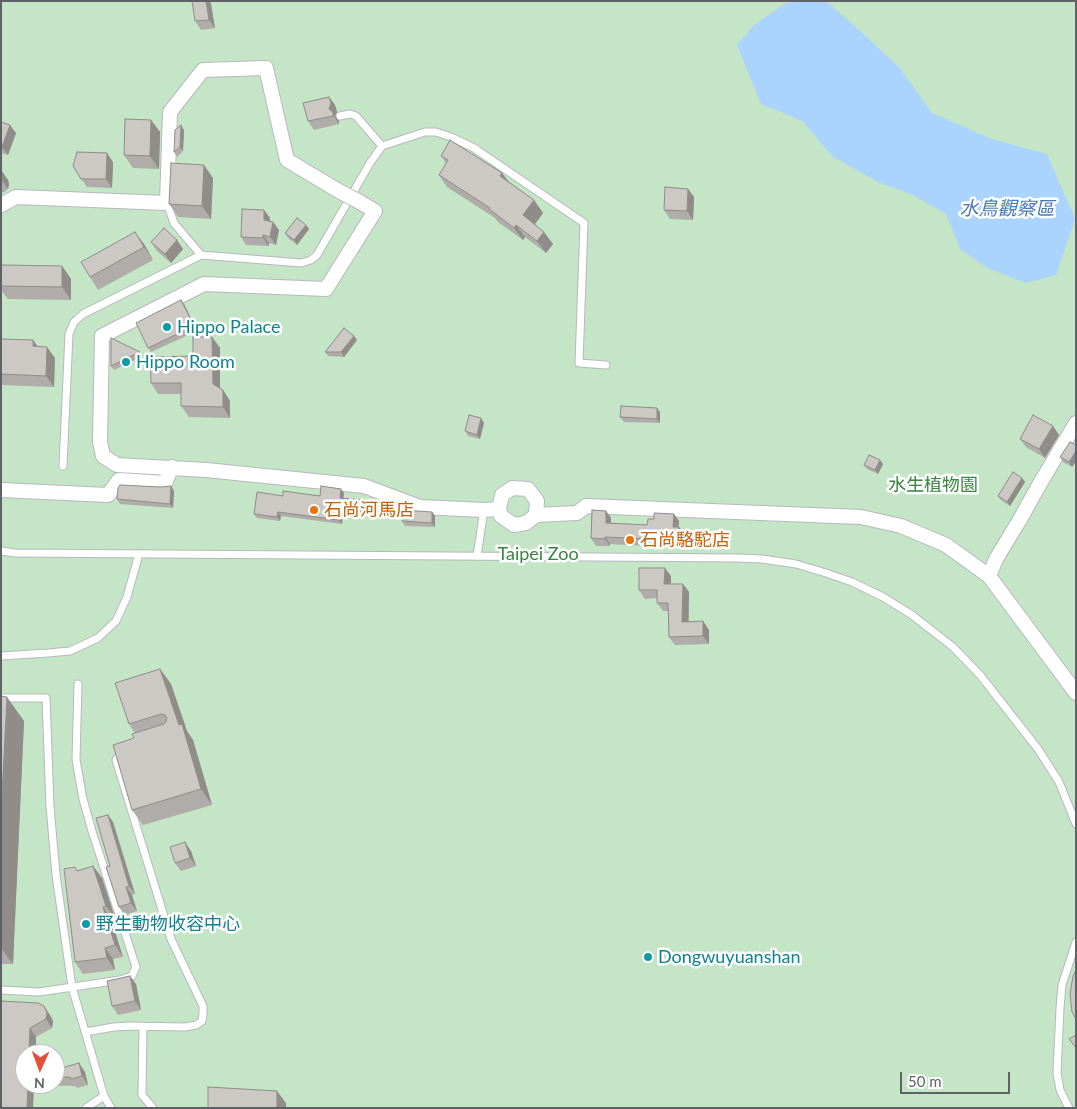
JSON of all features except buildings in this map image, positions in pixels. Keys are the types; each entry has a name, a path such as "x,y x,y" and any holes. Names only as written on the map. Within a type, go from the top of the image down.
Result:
{"street":[{"path":"1,205 16,197 167,203 170,112 203,70 266,68 287,160 375,211 326,289 204,284 102,336 100,442 103,456 117,465 172,467 364,486 420,506 484,510 499,509"},
{"path":"989,576 996,559 1076,423"},
{"path":"1,490 108,495 119,480 165,483 172,467"},
{"path":"536,515 537,501 528,489 512,488 502,495 499,509 501,516 514,525 526,523 536,515 577,513 586,506 861,517 901,526 946,545 989,576 1076,694"}],"lane":[{"path":"340,116 350,114 356,116 382,146"},
{"path":"63,466 70,334 74,322 83,314 201,255 302,263 311,260 317,254 370,163 382,146 425,132 436,132 474,148 584,223 579,363 606,364"},
{"path":"167,203 174,223 201,255"},
{"path":"477,556 484,510"},
{"path":"1,551 15,553 754,558 796,564 852,582 883,597 912,615 953,647 1001,699 1052,769 1076,824"},
{"path":"1,656 70,651 98,638 116,621 127,597 139,554"},
{"path":"1,990 39,992 120,980 132,976 136,967 83,799 76,760 78,684"},
{"path":"1,698 46,698 50,806 56,875 72,987 104,1096 110,1108"},
{"path":"85,1032 114,1027 185,1027 196,1025 202,1021 204,1014 203,1006 171,938 116,760 124,750 132,748"},
{"path":"1069,1108 1060,1090 1057,1072 1062,985 1076,942"},
{"path":"142,1026 142,1094 153,1108"},
{"path":"86,1108 104,1096"}],"green space":[{"name":"Taipei Zoo","path":"1,1 1076,1 1076,1108 1,1108"}],"water":[{"name":"水鳥觀察區","path":"795,1 826,1 899,67 932,113 992,139 1047,154 1075,219 1056,275 1026,283 987,268 960,249 946,214 913,195 880,183 833,157 802,121 761,104 737,45 754,25 784,4"}],"place":[{"name":"Hippo Palace","path":"167,327"},
{"name":"Hippo Room","path":"126,362"},
{"name":"石尚河馬店","path":"314,510"},
{"name":"石尚駱駝店","path":"630,540"},
{"name":"野生動物收容中心","path":"86,924"},
{"name":"Dongwuyuanshan","path":"648,957"}],"park label":[{"name":"水生植物園","path":"933,485"}]}
